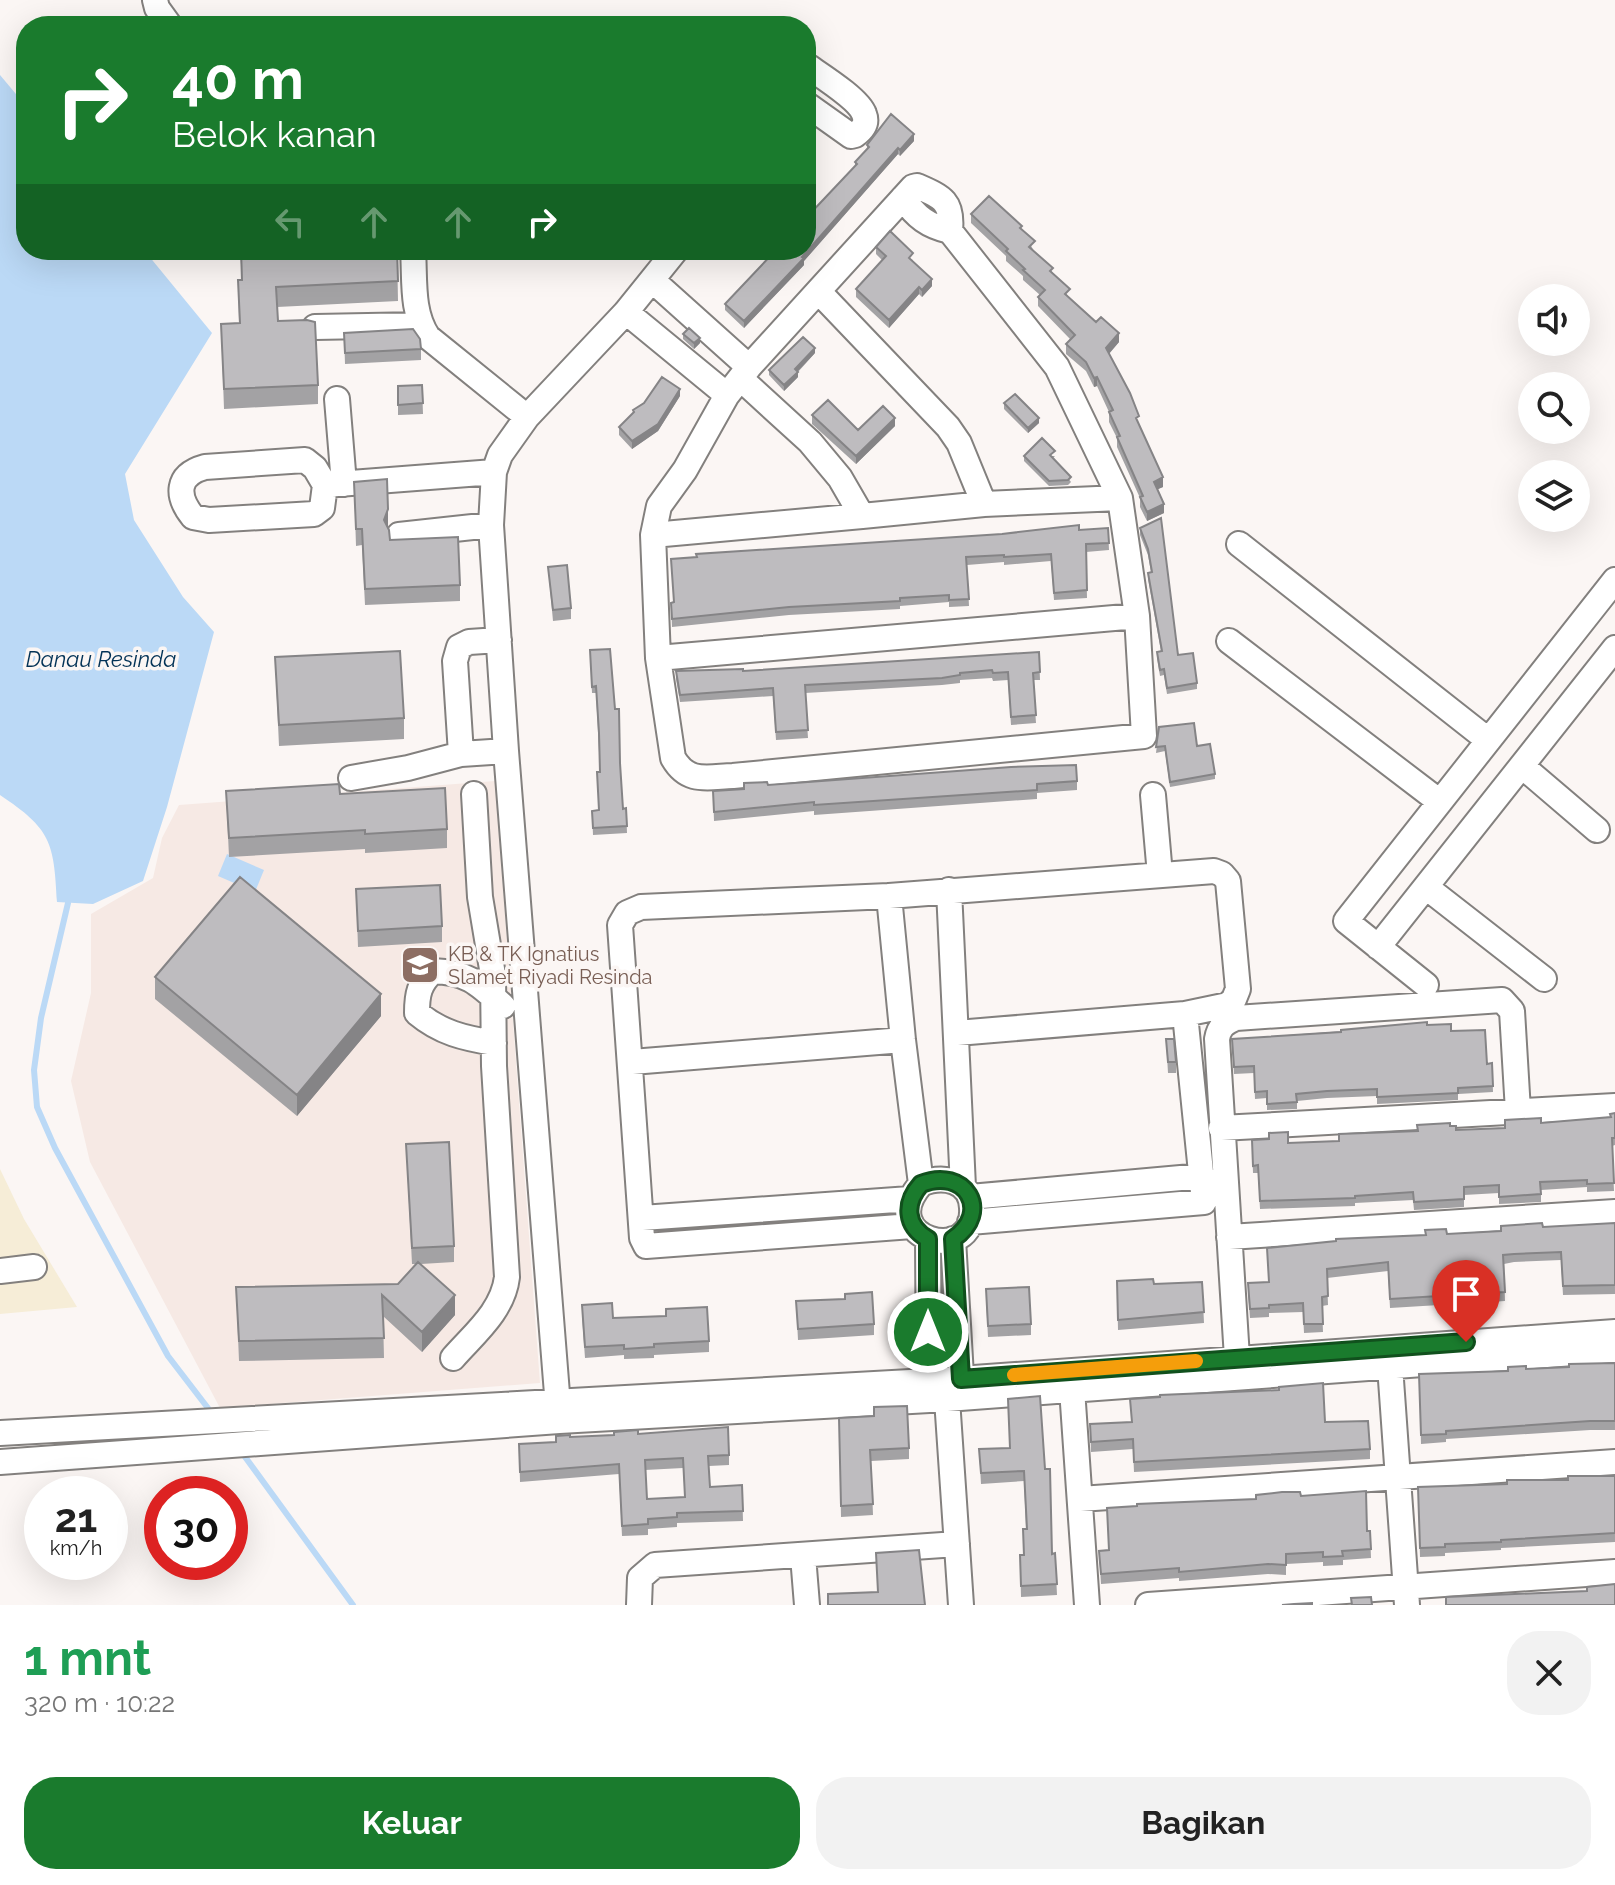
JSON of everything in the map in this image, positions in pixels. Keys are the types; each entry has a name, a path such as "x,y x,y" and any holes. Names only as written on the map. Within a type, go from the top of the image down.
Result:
{"street":[{"path":"816,73 859,105 865,116 865,124 851,136 816,111"},
{"path":"903,198 918,217 950,231 1057,367 1120,498 1137,616 1144,736 733,776 694,777 681,772 673,758 658,658 653,535 659,506 685,470 739,380 903,198"},
{"path":"414,260 416,305 420,325 428,337 527,417"},
{"path":"558,1412 506,751 491,525 494,472 500,455 527,417 626,312 668,260"},
{"path":"652,280 739,380 810,442 840,478 862,516"},
{"path":"819,292 948,427 959,443 984,504"},
{"path":"626,312 739,380"},
{"path":"315,327 420,325"},
{"path":"337,399 335,484 322,508 314,514 209,520 193,517 183,505 183,482 190,471 205,467 305,460 335,484 494,472"},
{"path":"653,535 984,504 1120,498"},
{"path":"399,535 491,525"},
{"path":"1239,544 1488,740"},
{"path":"1426,985 1346,921 1615,580"},
{"path":"658,658 1137,616"},
{"path":"461,754 455,661 459,647 469,642 499,640"},
{"path":"1229,641 1440,802"},
{"path":"1378,947 1615,648"},
{"path":"351,778 461,754 506,751"},
{"path":"1522,766 1597,830"},
{"path":"453,1358 491,1316 505,1294 507,1277 493,975 480,897 474,794"},
{"path":"1153,795 1160,875"},
{"path":"957,1033 1185,1014 1228,1005 1238,989 1228,881 1214,871 889,896 641,907 627,913 620,925 642,1238 646,1246 920,1233 936,1242 962,1231 1202,1203 1205,1199 1203,1176 1185,1014"},
{"path":"1426,887 1544,979"},
{"path":"946,1391 962,1231 973,1209 966,1192 949,890"},
{"path":"889,896 915,1192 908,1213 920,1233 946,1391 961,1605"},
{"path":"494,1043 453,1036 417,1013 421,982 433,971 466,975 530,1030"},
{"path":"1237,1358 1217,1039 1224,1023 1236,1018 1502,1000 1512,1011 1518,1111"},
{"path":"632,1062 903,1040"},
{"path":"1221,1128 1615,1106"},
{"path":"642,1218 915,1192 944,1178 966,1192 1203,1176"},
{"path":"1229,1237 1615,1212"},
{"path":"0,1271 34,1267"},
{"path":"507,1277 548,1274"},
{"path":"0,1462 301,1417 558,1412 946,1391 1072,1389 1615,1332"},
{"path":"946,1391 1237,1358 1615,1350"},
{"path":"1384,1357 1398,1476 1406,1595"},
{"path":"1072,1389 1087,1605"},
{"path":"0,1433 188,1435 303,1442 558,1412"},
{"path":"1080,1499 1615,1462"},
{"path":"639,1605 640,1578 655,1565 957,1544"},
{"path":"803,1556 807,1605"},
{"path":"1148,1605 1406,1595 1615,1572"}],"shaded area":[{"path":"495,781 540,1383 220,1408 90,1162 71,1081 91,993 91,914 153,878 162,838 179,805"},
{"path":"0,1169 24,1219 77,1307 0,1314"}],"water":[{"name":"Danau Resinda","path":"0,75 16,94 16,260 152,260 212,333 125,474 134,520 183,597 214,632 167,807 143,881 93,904 57,902 54,865 46,839 30,818 0,795"},
{"path":"227,854 264,870 255,892 218,876"}],"building":[{"path":"891,114 914,134 816,241 816,207 857,164 855,162 869,147 867,145"},
{"path":"989,196 1035,241 1029,247 1053,268 1050,271 1070,289 1065,294 1096,322 1101,317 1119,333 1106,348 1130,393 1139,416 1136,418 1163,477 1154,482 1164,504 1147,512 1117,437 1120,436 1109,412 1113,410 1097,377 1094,378 1086,362 1066,344 1075,335 1038,297 1045,290 971,214"},
{"path":"890,231 913,253 909,258 932,279 922,290 919,287 889,320 856,289 886,256 876,247"},
{"path":"241,260 397,260 398,281 276,287 278,321 315,322 318,385 224,389 221,324 240,323 238,280 242,280"},
{"path":"767,260 802,260 744,321 725,304"},
{"path":"689,328 700,338 694,343 683,334"},
{"path":"413,329 420,339 421,349 345,353 344,333"},
{"path":"803,337 815,348 784,385 769,370"},
{"path":"662,377 680,389 658,424 632,441 619,427 633,410 644,403"},
{"path":"422,385 423,403 398,405 398,386"},
{"path":"1015,394 1039,418 1028,428 1004,403"},
{"path":"828,400 858,430 883,406 895,418 856,456 812,415"},
{"path":"1042,438 1055,451 1050,455 1071,477 1068,480 1049,481 1024,456"},
{"path":"387,479 388,509 384,520 390,540 458,537 460,585 365,589 362,529 356,529 354,482"},
{"path":"1161,518 1178,655 1193,653 1197,683 1167,688 1157,652 1162,651 1148,573 1152,572 1140,528"},
{"path":"1079,525 1079,530 1108,528 1109,543 1086,544 1087,590 1054,593 1051,554 966,557 969,599 949,600 949,595 900,598 900,601 789,607 672,619 671,559 697,557 696,554 1002,534"},
{"path":"567,565 571,608 553,610 548,567"},
{"path":"610,649 615,709 619,709 623,809 626,808 627,826 593,828 592,811 599,810 597,772 600,772 596,686 592,687 590,650"},
{"path":"400,651 404,718 279,725 275,657"},
{"path":"1039,652 1040,672 1033,673 1036,715 1011,717 1008,672 993,673 992,670 942,678 805,685 808,730 776,732 773,688 680,695 676,671 743,671"},
{"path":"1194,723 1197,746 1210,744 1215,774 1170,782 1165,746 1156,747 1159,727"},
{"path":"1076,765 1077,781 1037,784 1037,790 814,805 814,802 714,812 713,791 744,789 744,783 767,782 768,785"},
{"path":"339,784 340,794 445,788 447,829 229,838 226,791"},
{"path":"240,877 381,994 297,1095 155,977"},
{"path":"440,885 442,926 358,931 356,889"},
{"path":"1427,1022 1427,1025 1451,1024 1451,1031 1485,1030 1487,1064 1492,1063 1493,1086 1458,1088 1458,1093 1377,1097 1377,1089 1327,1091 1296,1094 1297,1102 1267,1104 1267,1091 1255,1092 1254,1066 1234,1067 1232,1039 1341,1032"},
{"path":"1166,1039 1174,1039 1176,1062 1168,1062"},
{"path":"1615,1113 1615,1138 1612,1138 1614,1183 1587,1184 1587,1180 1540,1182 1541,1194 1499,1197 1499,1185 1464,1187 1464,1199 1414,1202 1413,1192 1355,1198 1260,1201 1258,1165 1253,1166 1252,1140 1269,1139 1269,1133 1288,1132 1288,1143 1339,1141 1339,1134 1418,1131 1417,1125 1450,1123 1450,1126 1456,1126 1456,1130 1505,1128 1505,1120 1541,1118 1541,1123 1611,1117 1610,1114"},
{"path":"449,1142 454,1246 412,1248 406,1144"},
{"path":"1542,1223 1543,1227 1615,1223 1615,1285 1563,1286 1561,1252 1514,1254 1503,1255 1505,1292 1390,1299 1388,1262 1327,1269 1328,1296 1322,1297 1323,1324 1304,1324 1303,1303 1250,1309 1248,1283 1269,1282 1267,1248 1336,1239 1426,1235 1425,1230 1446,1229 1447,1234 1501,1231 1501,1226"},
{"path":"418,1262 455,1295 422,1332 382,1295 384,1338 239,1341 236,1287 398,1284"},
{"path":"1153,1279 1154,1284 1202,1282 1204,1312 1118,1320 1117,1281"},
{"path":"1029,1287 1031,1324 988,1326 986,1289"},
{"path":"872,1292 874,1324 798,1329 796,1301 845,1299 845,1294"},
{"path":"612,1303 613,1318 666,1316 666,1309 707,1307 709,1341 624,1349 624,1345 585,1347 582,1305"},
{"path":"1615,1363 1615,1421 1421,1435 1419,1374"},
{"path":"1323,1383 1325,1422 1368,1421 1370,1449 1134,1462 1133,1439 1091,1442 1090,1424 1132,1422 1130,1399 1279,1390 1279,1387"},
{"path":"1040,1396 1045,1469 1050,1469 1052,1554 1055,1553 1057,1584 1021,1586 1020,1555 1024,1555 1023,1529 1027,1529 1024,1471 981,1473 979,1449 1010,1448 1008,1399"},
{"path":"907,1406 909,1448 870,1450 873,1504 841,1506 839,1418 874,1416 874,1407"},
{"path":"728,1427 729,1455 708,1456 710,1487 742,1485 743,1511 677,1513 677,1517 648,1519 648,1524 622,1526 619,1464 520,1472 519,1444 556,1442 556,1436 614,1435 614,1432 638,1430 638,1434","holes":["683,1458 685,1497 647,1499 645,1460"]},
{"path":"1568,1476 1615,1476 1615,1533 1420,1548 1418,1487 1507,1484 1507,1480 1568,1480"},
{"path":"1366,1491 1367,1531 1370,1531 1371,1549 1342,1551 1343,1556 1323,1557 1323,1552 1286,1554 1286,1565 1101,1574 1099,1551 1109,1550 1107,1508 1256,1499 1256,1495 1282,1492 1300,1492 1301,1496"},
{"path":"919,1550 925,1605 828,1605 828,1594 878,1592 876,1553"},
{"path":"1615,1584 1615,1605 1446,1605 1446,1597 1587,1591 1587,1587"},
{"path":"1371,1597 1372,1605 1352,1605 1351,1598"}],"waterway":[{"path":"68,903 41,1018 34,1070 37,1107 55,1148 168,1356 214,1416"},
{"path":"240,1450 353,1605"}],"slow traffic":[{"path":"1014,1375 1196,1361"}],"place":[{"name":"KB & TK Ignatius Slamet Riyadi Resinda","path":"420,965"}],"route":[{"path":"928,1332 928,1239 912,1226 908,1213 910,1199 921,1184 944,1178 963,1187 973,1209 964,1232 953,1239 961,1379 1466,1342"}]}
